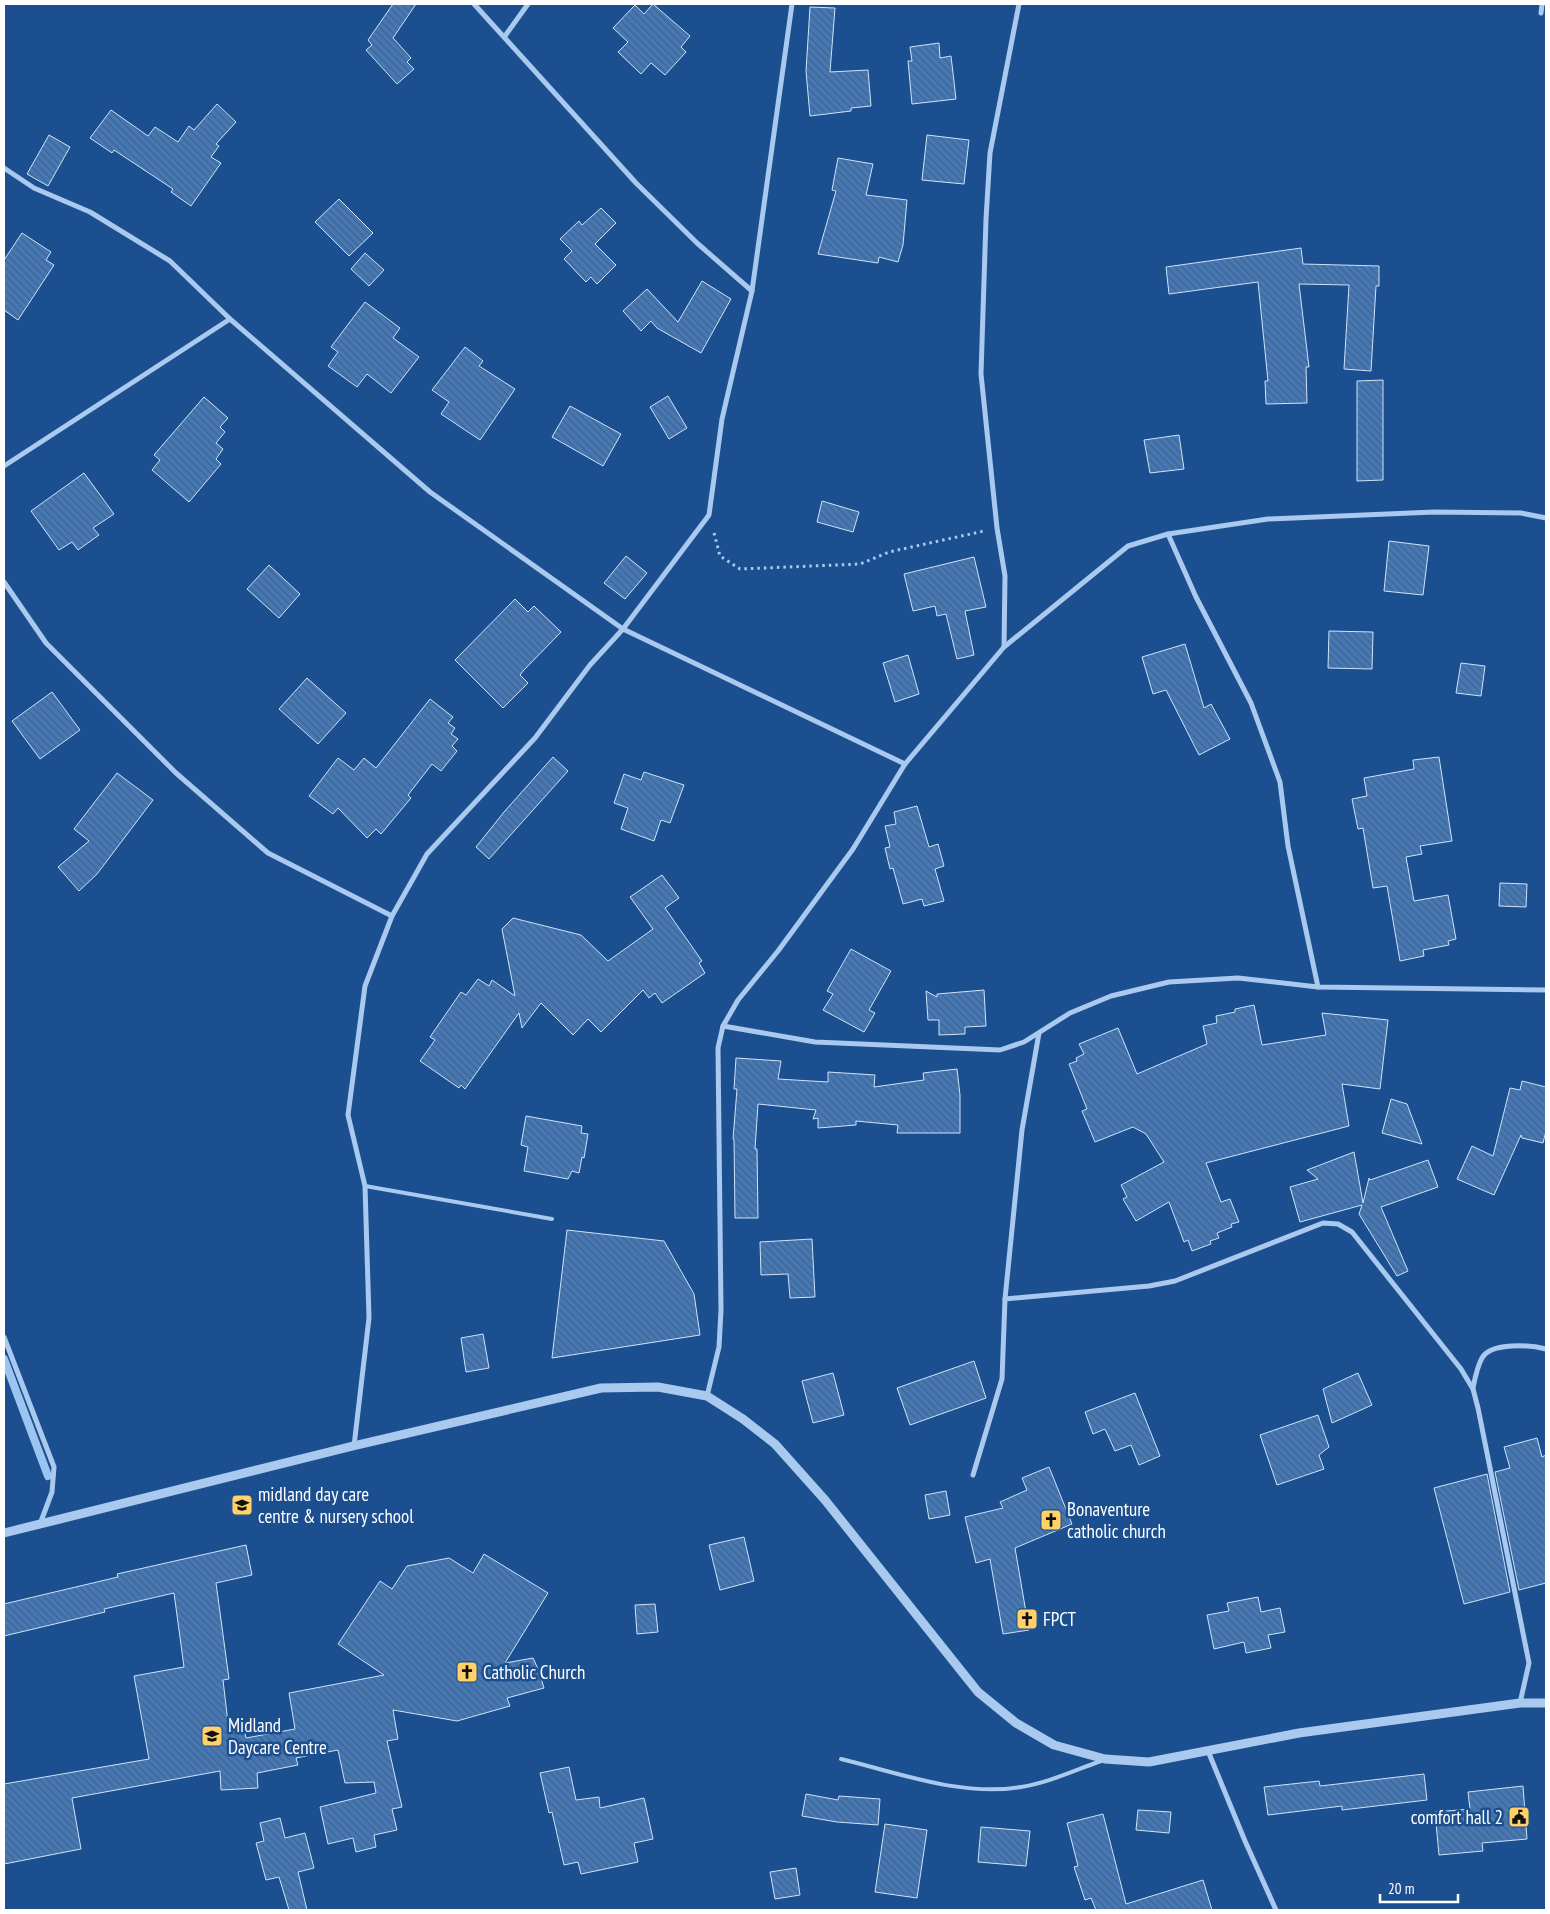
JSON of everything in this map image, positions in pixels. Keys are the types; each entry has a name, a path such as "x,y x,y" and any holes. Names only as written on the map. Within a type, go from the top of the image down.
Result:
{"street":[{"path":"474,4 636,183 697,243 752,291"},
{"path":"504,36 528,4"},
{"path":"354,1446 369,1318 365,1186 348,1115 365,986 392,916 427,854 535,738 590,665 623,628 709,515 722,419 752,291 792,4"},
{"path":"1004,648 1006,576 997,528 981,374 990,153 1019,4"},
{"path":"1541,13 1542,4"},
{"path":"4,168 34,188 90,212 170,261 230,319 430,492 623,628 905,764"},
{"path":"4,466 230,319"},
{"path":"706,1396 719,1347 721,1310 718,1048 723,1026 738,1000 778,950 853,849 905,764 1004,648 1128,546 1168,534 1268,518 1434,512 1521,513 1546,518"},
{"path":"1168,534 1196,597 1251,703 1280,782 1288,846 1318,987"},
{"path":"4,582 46,643 176,773 261,847 268,853 392,916"},
{"path":"723,1026 815,1042 1000,1050 1024,1042 1070,1013 1111,996 1169,982 1238,978 1318,987 1546,990"},
{"path":"973,1475 1002,1380 1005,1299 1022,1130 1039,1033"},
{"path":"1005,1299 1149,1286 1175,1281 1323,1223 1338,1224 1352,1232 1461,1369 1473,1389 1501,1517 1529,1663 1520,1703"},
{"path":"4,1337 54,1467 52,1492 40,1525"},
{"path":"1473,1389 1483,1356 1494,1348 1527,1346 1546,1349"},
{"path":"4,1533 354,1446 601,1388 658,1387 706,1396 743,1418 775,1444 824,1500 978,1692 1016,1723 1054,1745 1105,1759 1149,1762 1299,1733 1520,1703 1546,1703"},
{"path":"1208,1751 1276,1910"}],"lane":[{"path":"365,1186 552,1219"},
{"path":"841,1758 953,1786 991,1789 1022,1787 1105,1759"}],"path":[{"path":"709,515 720,556 740,569 860,564 889,552 997,528"}],"building":[{"path":"393,4 416,4 393,38 411,58 407,62 414,69 397,84 366,50 372,45 368,40"},
{"path":"653,4 690,36 681,47 686,52 665,75 651,63 641,74 618,52 628,42 613,28 635,5 644,14"},
{"path":"810,7 835,8 830,72 868,70 871,106 851,108 851,111 810,116 806,71"},
{"path":"939,43 940,58 951,56 956,99 912,104 908,61 912,61 910,47"},
{"path":"217,104 236,122 216,144 219,146 211,157 221,163 191,206 171,192 173,189 114,150 112,153 90,138 111,110 148,136 155,127 178,142 189,126 194,130"},
{"path":"49,135 70,147 48,186 27,174"},
{"path":"927,135 969,140 964,184 922,180"},
{"path":"838,158 873,164 866,195 907,200 903,245 898,262 879,257 878,263 818,254 836,191 832,190"},
{"path":"339,199 373,233 349,256 315,222"},
{"path":"601,208 616,223 595,244 616,265 597,284 591,277 586,282 564,259 572,251 560,239 579,221 582,225"},
{"path":"22,233 51,252 46,260 54,265 18,320 4,310 4,260"},
{"path":"1301,248 1303,264 1379,266 1379,286 1376,286 1371,371 1344,369 1349,285 1299,284 1309,367 1306,367 1307,403 1266,404 1265,381 1268,381 1258,282 1169,294 1166,267"},
{"path":"365,253 384,270 369,286 351,269"},
{"path":"702,281 731,299 701,353 657,328 651,321 641,331 623,311 647,289 678,322"},
{"path":"365,302 400,328 393,338 419,357 391,393 367,374 357,387 328,366 338,352 331,347"},
{"path":"465,347 483,361 479,366 515,389 480,440 441,414 449,402 432,390"},
{"path":"1383,380 1383,480 1357,481 1357,381"},
{"path":"668,396 687,428 669,439 650,407"},
{"path":"204,397 228,418 220,427 225,432 216,443 223,449 216,459 221,464 189,502 152,470 160,460 154,455"},
{"path":"570,406 621,434 603,466 552,437"},
{"path":"1179,435 1184,469 1150,473 1144,440"},
{"path":"84,473 114,514 93,528 99,535 78,550 72,542 59,550 31,511"},
{"path":"822,501 859,512 853,532 817,522"},
{"path":"1389,541 1429,546 1423,595 1384,591"},
{"path":"626,556 647,573 625,599 604,583"},
{"path":"974,557 986,607 965,611 974,655 957,659 946,614 937,616 935,606 913,611 904,574"},
{"path":"269,565 300,594 279,618 247,589"},
{"path":"515,599 528,612 534,606 561,632 523,671 520,675 528,683 503,708 455,660"},
{"path":"1329,631 1373,632 1372,669 1328,668"},
{"path":"1185,644 1204,708 1211,704 1230,739 1199,755 1166,690 1153,694 1142,657"},
{"path":"908,655 919,694 895,702 883,663"},
{"path":"1461,663 1485,666 1481,696 1456,693"},
{"path":"307,678 346,713 318,744 279,709"},
{"path":"52,692 80,730 40,759 12,721"},
{"path":"430,699 453,717 448,723 455,728 451,734 458,739 452,746 457,751 441,771 432,764 408,795 411,798 381,834 376,829 367,838 338,808 333,814 309,796 338,758 354,770 364,758 376,768"},
{"path":"553,757 568,771 489,859 476,847"},
{"path":"1439,757 1452,841 1420,846 1422,854 1406,857 1414,901 1448,895 1456,939 1448,941 1449,945 1423,950 1424,956 1400,961 1387,886 1373,888 1363,828 1358,829 1352,799 1367,796 1364,778 1414,769 1413,760"},
{"path":"644,772 684,785 670,823 661,820 654,841 621,829 628,808 614,803 624,774 641,780"},
{"path":"117,773 153,800 97,874 79,891 58,867 89,841 74,829"},
{"path":"917,806 929,847 938,844 944,866 935,869 944,901 924,906 922,899 903,904 893,868 890,869 885,848 890,847 885,826 896,824 894,812"},
{"path":"662,875 679,898 665,908 702,961 699,963 705,973 662,1003 655,993 649,998 643,990 601,1032 588,1019 573,1035 541,1003 522,1028 519,1013 465,1089 461,1085 459,1088 420,1061 435,1040 430,1037 461,992 466,995 478,979 489,986 492,980 515,996 502,929 513,918 581,935 608,961 653,929 630,897"},
{"path":"1500,883 1527,884 1526,907 1499,906"},
{"path":"851,949 891,971 869,1010 875,1013 864,1032 823,1010 833,994 827,991"},
{"path":"984,990 986,1026 965,1027 965,1034 939,1035 939,1020 928,1020 926,991 937,997 937,994"},
{"path":"1254,1005 1262,1045 1326,1035 1322,1013 1388,1020 1380,1089 1342,1084 1349,1126 1206,1163 1221,1202 1230,1199 1239,1222 1231,1224 1232,1227 1217,1233 1219,1238 1210,1241 1211,1244 1192,1251 1188,1240 1184,1242 1169,1202 1136,1221 1123,1199 1127,1197 1121,1185 1164,1162 1146,1134 1133,1127 1095,1142 1082,1111 1087,1109 1069,1064 1077,1061 1076,1058 1084,1054 1079,1044 1118,1028 1137,1074 1207,1044 1203,1026 1217,1023 1216,1016"},
{"path":"736,1058 781,1061 778,1079 828,1082 828,1072 875,1075 874,1087 924,1080 923,1073 957,1069 960,1095 960,1133 897,1133 898,1125 856,1121 856,1125 818,1128 818,1118 813,1119 816,1110 758,1104 755,1149 757,1149 758,1218 735,1218 733,1139 737,1089 734,1089"},
{"path":"1522,1081 1546,1087 1546,1131 1543,1143 1522,1138 1521,1135 1494,1195 1457,1179 1472,1146 1493,1156 1510,1088 1520,1090"},
{"path":"1391,1099 1407,1104 1422,1144 1382,1133"},
{"path":"526,1116 582,1126 581,1133 588,1134 579,1173 572,1171 568,1179 524,1171 528,1147 521,1145"},
{"path":"1354,1152 1363,1203 1369,1178 1370,1180 1428,1160 1438,1187 1381,1207 1408,1271 1397,1276 1359,1214 1362,1205 1300,1222 1290,1187 1318,1179 1307,1170"},
{"path":"567,1230 664,1241 694,1294 700,1335 552,1358"},
{"path":"812,1239 815,1297 790,1298 788,1274 761,1275 760,1242"},
{"path":"483,1334 489,1368 466,1372 461,1338"},
{"path":"974,1361 986,1398 910,1425 897,1388"},
{"path":"833,1373 844,1415 813,1423 802,1381"},
{"path":"1358,1373 1372,1405 1332,1423 1323,1389"},
{"path":"1135,1393 1160,1456 1139,1465 1131,1445 1115,1451 1105,1429 1093,1434 1085,1412"},
{"path":"1318,1415 1329,1447 1319,1455 1324,1469 1277,1485 1260,1435"},
{"path":"1537,1438 1542,1457 1546,1455 1546,1583 1519,1590 1495,1472 1510,1468 1504,1447"},
{"path":"1049,1467 1072,1524 1015,1548 1029,1630 1003,1634 990,1559 976,1563 965,1517 1003,1508 1000,1502 1027,1490 1022,1478"},
{"path":"1487,1474 1510,1592 1464,1604 1434,1488"},
{"path":"946,1491 950,1515 929,1519 925,1495"},
{"path":"744,1537 754,1581 720,1590 709,1545"},
{"path":"246,1545 252,1575 216,1583 229,1679 223,1680 228,1723 242,1720 246,1738 295,1729 289,1693 384,1675 338,1644 380,1581 392,1589 407,1566 449,1558 473,1573 484,1554 548,1593 505,1663 533,1658 544,1688 507,1698 510,1706 457,1721 393,1710 398,1739 387,1741 402,1807 392,1809 397,1830 374,1835 376,1847 356,1852 353,1838 328,1844 320,1807 376,1793 374,1782 345,1783 338,1750 296,1758 298,1765 257,1773 258,1788 221,1790 220,1771 72,1798 81,1849 4,1864 4,1784 149,1759 134,1676 184,1667 174,1593 104,1609 105,1612 4,1636 4,1604 118,1577 117,1574"},
{"path":"1258,1597 1261,1612 1280,1608 1285,1632 1268,1635 1271,1648 1246,1653 1244,1642 1214,1649 1207,1615 1229,1611 1227,1603"},
{"path":"655,1604 658,1632 637,1634 635,1605"},
{"path":"569,1767 576,1800 599,1797 600,1808 644,1798 653,1839 634,1843 638,1862 581,1874 578,1862 564,1865 552,1812 549,1813 540,1773"},
{"path":"1424,1774 1427,1800 1342,1810 1342,1806 1268,1815 1264,1787 1319,1781 1320,1786"},
{"path":"1523,1786 1527,1839 1482,1843 1483,1851 1439,1855 1435,1812 1470,1809 1468,1792"},
{"path":"806,1794 838,1800 839,1796 880,1799 878,1825 837,1822 802,1816"},
{"path":"1138,1810 1171,1812 1169,1833 1136,1830"},
{"path":"1103,1814 1126,1904 1203,1880 1212,1910 1096,1910 1091,1898 1085,1900 1074,1867 1078,1866 1067,1823"},
{"path":"280,1818 285,1838 305,1833 314,1868 298,1872 307,1910 289,1910 279,1877 266,1880 256,1843 264,1841 260,1823"},
{"path":"885,1824 927,1830 917,1898 875,1892"},
{"path":"981,1827 1030,1831 1026,1866 978,1862"},
{"path":"796,1868 800,1895 775,1899 770,1872"}],"waterway":[{"path":"4,1359 48,1476"}],"place":[{"name":"midland day care centre & nursery school","path":"242,1505"},
{"name":"Bonaventure catholic church","path":"1051,1520"},
{"name":"FPCT","path":"1027,1619"},
{"name":"Catholic Church","path":"467,1672"},
{"name":"Midland Daycare Centre","path":"212,1736"},
{"name":"comfort hall 2","path":"1519,1817"}]}
